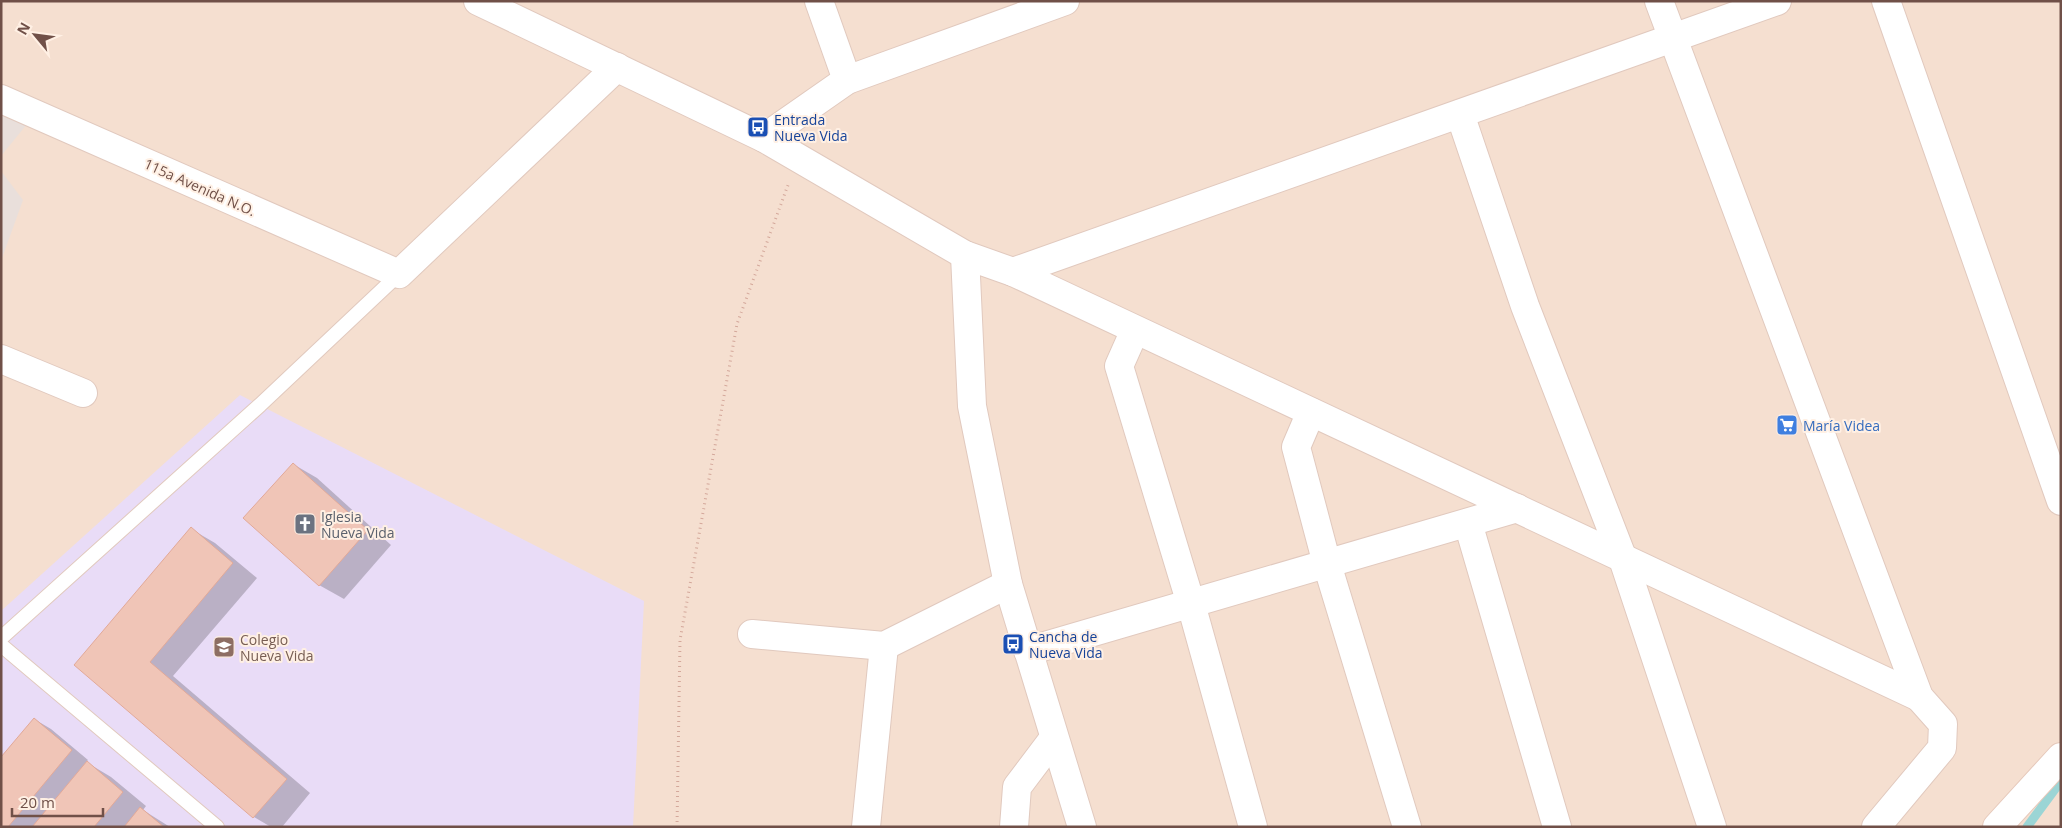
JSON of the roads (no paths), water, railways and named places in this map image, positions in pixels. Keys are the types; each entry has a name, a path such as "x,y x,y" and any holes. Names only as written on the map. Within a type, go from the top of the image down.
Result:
{"street":[{"path":"478,1 764,138 965,255 1013,272 1919,698 1943,724 1942,748 1876,827"},
{"path":"819,1 847,80"},
{"path":"764,138 847,80 1065,1"},
{"path":"1659,1 1919,698"},
{"path":"1013,272 1777,1"},
{"path":"1886,1 2061,501"},
{"path":"399,274 617,67"},
{"name":"115a Avenida N.O.","path":"1,99 399,274"},
{"path":"1460,114 1525,306 1623,559 1712,827"},
{"path":"965,255 972,406 1008,584 1082,827"},
{"path":"1134,330 1119,366 1191,604 1253,827"},
{"path":"1,359 83,393"},
{"path":"1311,412 1296,447 1327,564 1407,827"},
{"path":"1028,651 1517,508"},
{"path":"1468,523 1557,827"},
{"path":"752,634 884,646 1008,584"},
{"path":"866,827 884,646"},
{"path":"1014,827 1017,787 1054,738"},
{"path":"1997,827 2061,757"}],"lane":[{"path":"1,638 260,406 399,274"},
{"path":"1,645 217,827"}],"waterway":[{"path":"2027,827 2061,781"}],"place":[{"name":"Entrada Nueva Vida","path":"758,127"},
{"name":"María Videa","path":"1787,425"},
{"name":"Iglesia Nueva Vida","path":"305,524"},
{"name":"Cancha de Nueva Vida","path":"1013,644"},
{"name":"Colegio Nueva Vida","path":"224,647"}]}
